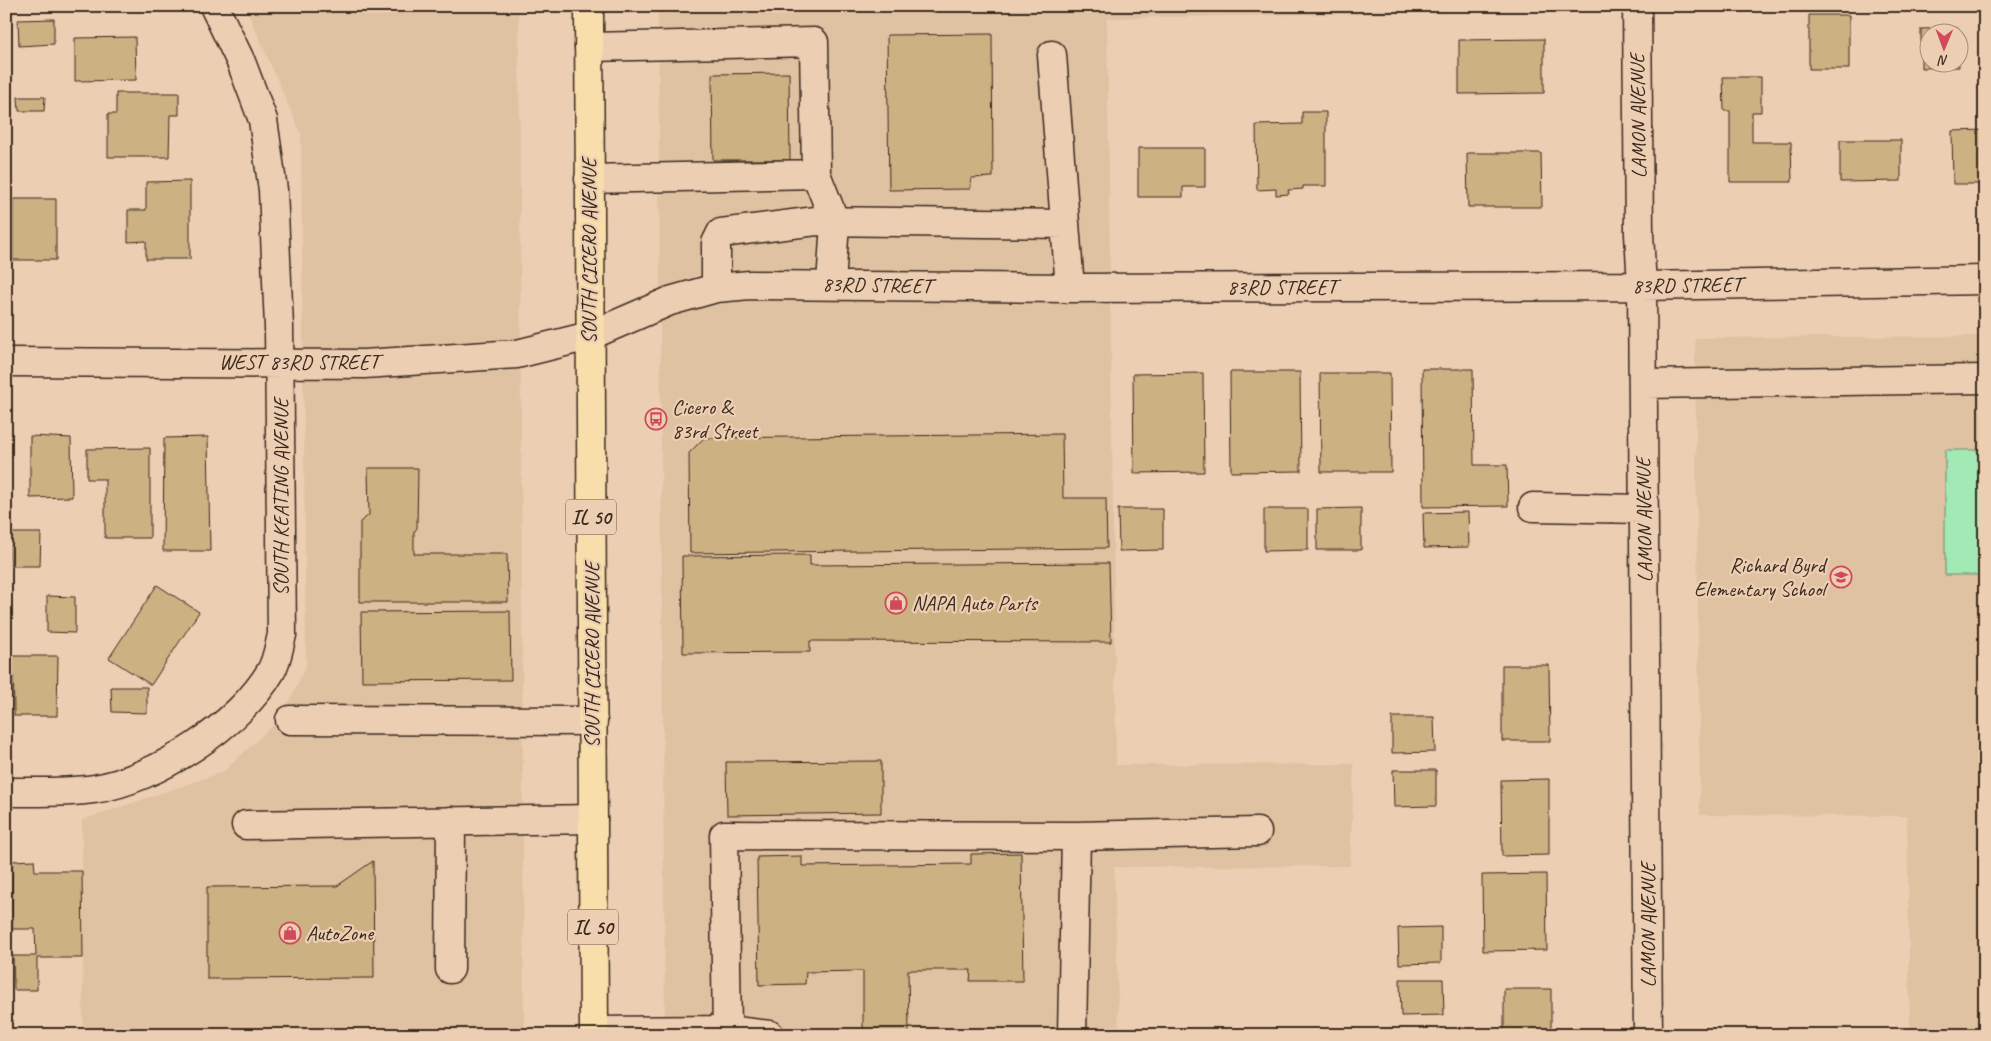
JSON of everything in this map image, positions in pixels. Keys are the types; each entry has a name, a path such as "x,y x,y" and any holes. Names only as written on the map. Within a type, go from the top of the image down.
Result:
{"main road":[{"name":"SOUTH CICERO AVENUE","path":"589,6 589,336 594,1033"}],"street":[{"name":"SOUTH KEATING AVENUE","path":"6,792 95,789 140,777 177,758 246,704 272,670 282,635 280,363 273,190 263,120 241,62 214,6"},
{"name":"LAMON AVENUE","path":"1636,6 1642,286 1648,1035"},
{"path":"589,47 814,42 816,174 835,222 831,284"},
{"path":"1052,55 1070,288"},
{"path":"589,179 816,174"},
{"path":"716,288 716,243 721,233 816,221 1065,224"},
{"name":"83RD STREET","path":"589,336 670,301 716,288 750,285 831,284 1070,288 1642,286 1985,280"},
{"name":"WEST 83RD STREET","path":"6,362 364,364 518,354 589,336"},
{"path":"1643,384 1985,379"},
{"path":"1532,507 1644,509"},
{"path":"290,720 592,721"},
{"path":"246,825 593,819"},
{"path":"450,969 451,821"},
{"path":"727,1030 724,835 1076,836 1257,832"},
{"path":"1072,1035 1076,836"},
{"path":"594,1033 727,1030 770,1035"}],"shaded area":[{"path":"245,6 519,6 524,1035 83,1035 82,820 223,772 282,717 306,666 301,134"},
{"path":"658,6 1585,6 1585,10 1107,18 1116,765 1354,764 1350,866 1114,867 1119,1035 665,1035"},
{"name":"Richard Byrd Elementary School","path":"1985,336 1985,1035 1910,1035 1907,816 1700,815 1695,338"}],"green space":[{"path":"1945,450 1985,450 1985,575 1945,575"}],"building":[{"path":"1104,6 1412,6 1104,9"},
{"path":"1809,15 1849,15 1849,69 1809,69"},
{"path":"54,19 54,44 19,46 18,20"},
{"path":"992,34 993,177 971,178 970,189 889,190 887,35"},
{"path":"135,37 136,80 75,81 75,38"},
{"path":"1544,39 1544,93 1459,94 1459,40"},
{"path":"789,73 790,160 713,160 712,74"},
{"path":"1723,77 1761,77 1761,112 1752,112 1752,142 1791,142 1792,182 1730,182 1730,111 1724,111"},
{"path":"116,93 179,93 179,115 170,115 169,157 108,157 108,114 116,114"},
{"path":"18,97 45,97 44,111 19,111"},
{"path":"1302,112 1326,112 1326,186 1303,186 1303,189 1288,190 1289,194 1276,195 1276,189 1257,190 1256,125 1302,124"},
{"path":"1985,130 1985,184 1953,184 1952,131"},
{"path":"1840,140 1901,140 1901,181 1840,182"},
{"path":"1138,148 1205,148 1205,187 1183,187 1183,197 1138,197"},
{"path":"1467,153 1541,153 1542,207 1468,207"},
{"path":"190,181 190,259 146,259 146,241 128,242 128,210 146,210 146,182"},
{"path":"13,199 56,199 56,260 13,260"},
{"path":"1422,369 1473,369 1474,465 1507,465 1508,506 1423,507"},
{"path":"1230,372 1300,372 1301,471 1231,472"},
{"path":"1203,373 1204,472 1134,473 1133,374"},
{"path":"1320,373 1390,373 1391,472 1321,472"},
{"path":"1062,434 1063,498 1106,498 1107,548 690,553 689,453 704,438"},
{"path":"30,436 71,438 72,497 30,498"},
{"path":"208,437 210,551 163,551 164,438"},
{"path":"150,448 150,538 105,538 105,479 87,479 87,449"},
{"path":"368,468 418,468 417,528 414,532 414,554 507,554 508,602 360,602 360,522 369,515"},
{"path":"1361,508 1361,550 1317,550 1317,509"},
{"path":"1118,509 1163,509 1163,550 1119,551"},
{"path":"1264,509 1308,509 1308,550 1264,551"},
{"path":"1468,512 1469,547 1424,548 1423,513"},
{"path":"9,533 41,533 40,566 10,566"},
{"name":"NAPA Auto Parts","path":"810,555 810,565 1109,563 1111,642 810,641 810,652 683,653 682,556"},
{"path":"157,585 199,612 151,685 109,658"},
{"path":"47,596 75,597 75,633 47,632"},
{"path":"510,611 511,680 362,681 361,612"},
{"path":"13,656 58,656 57,716 14,716"},
{"path":"1502,665 1549,665 1550,741 1502,741"},
{"path":"111,687 147,687 147,713 112,712"},
{"path":"1392,717 1434,717 1435,752 1392,753"},
{"path":"881,761 881,813 727,815 726,762"},
{"path":"1393,770 1436,770 1436,806 1394,807"},
{"path":"1549,779 1549,855 1502,856 1501,780"},
{"path":"1021,853 1023,981 970,981 971,970 908,970 909,1035 863,1035 863,971 806,972 805,984 759,985 757,857 802,856 802,866 971,864 971,854"},
{"path":"34,860 35,871 82,871 83,958 37,958 37,990 14,990 13,956 36,956 35,929 12,929 12,861"},
{"name":"AutoZone","path":"373,861 374,978 207,979 207,887 337,886"},
{"path":"1546,874 1547,950 1483,951 1482,875"},
{"path":"1441,927 1441,963 1399,964 1398,928"},
{"path":"1400,979 1443,979 1444,1015 1401,1016"},
{"path":"1504,989 1551,989 1551,1035 1504,1035"}],"place":[{"name":"Cicero & 83rd Street","path":"656,419"},
{"name":"Richard Byrd Elementary School","path":"1841,577"},
{"name":"NAPA Auto Parts","path":"896,603"},
{"name":"AutoZone","path":"290,933"}]}
